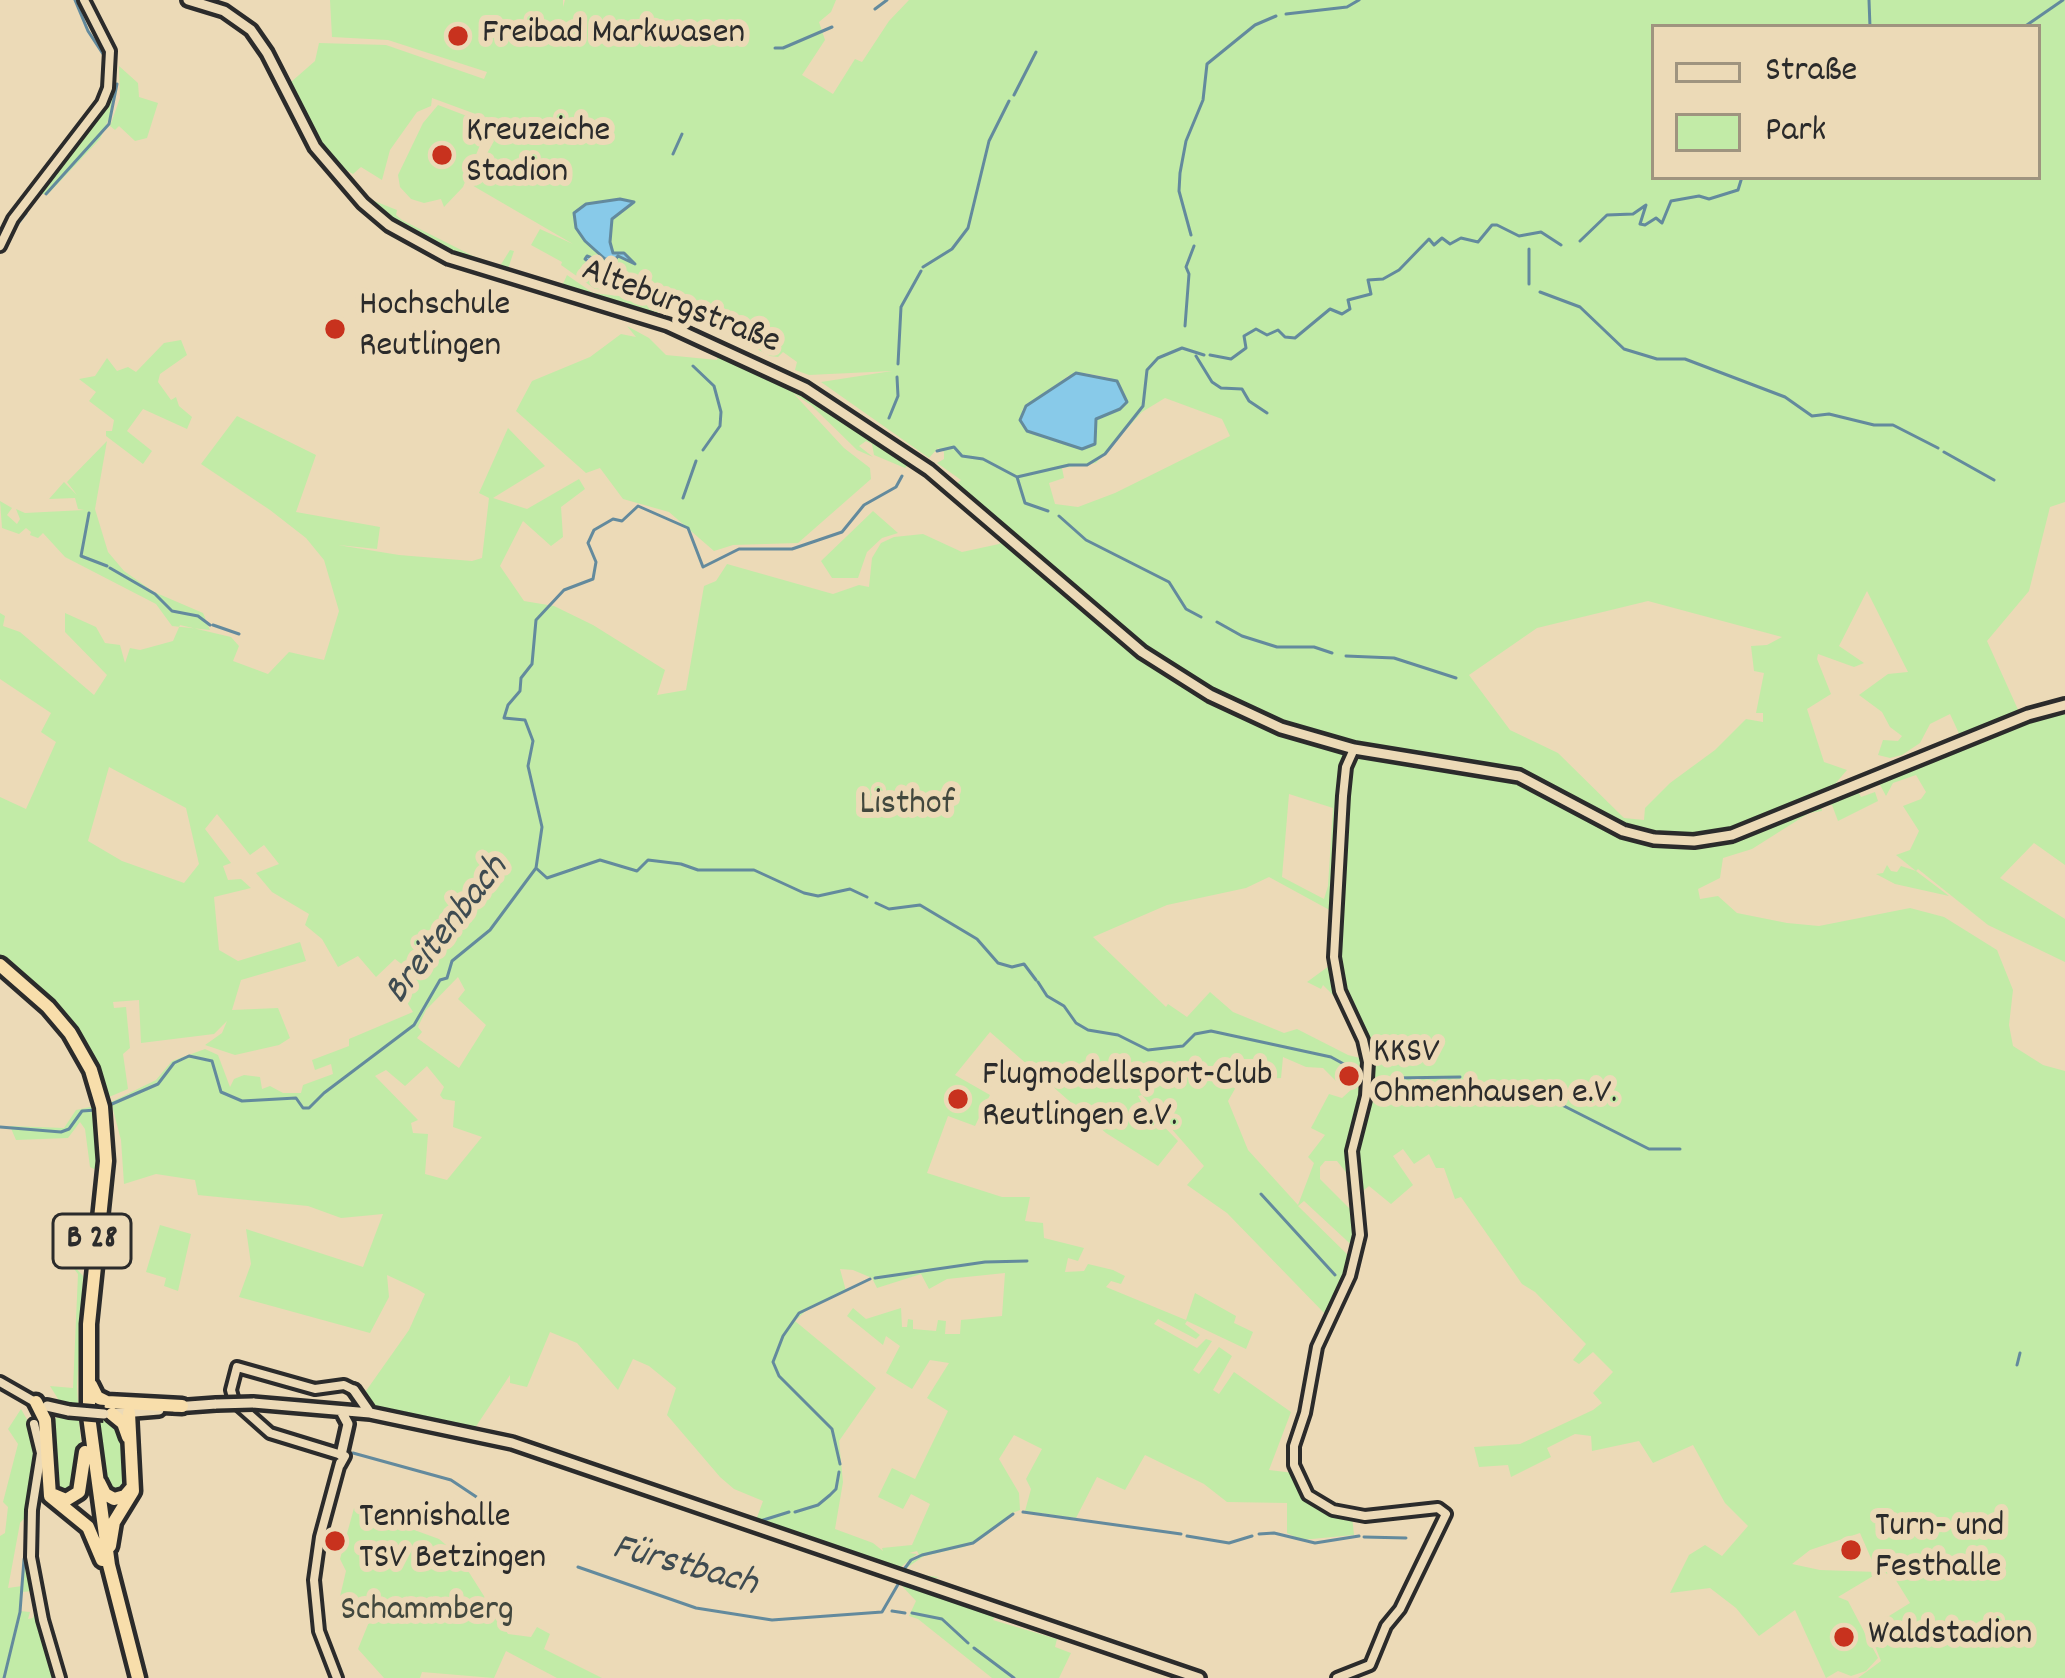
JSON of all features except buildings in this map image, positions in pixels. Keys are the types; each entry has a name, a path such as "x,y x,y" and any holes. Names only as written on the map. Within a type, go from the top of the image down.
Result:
{"highway":[{"name":"B 28","path":"0,968 66,1027 93,1081 102,1116 106,1161 90,1314 89,1457"},
{"name":"B 28","path":"102,1116 101,1170 82,1349 89,1457 106,1563 135,1678"},
{"path":"88,1375 94,1394 104,1402 182,1406"},
{"name":"B 28","path":"106,1563 112,1529 132,1497 130,1436 136,1412"},
{"name":"B 28","path":"108,1414 130,1436"},
{"path":"49,1416 48,1485 60,1499 77,1495 89,1457"},
{"path":"89,1457 108,1497 125,1496 133,1482"},
{"name":"B 28","path":"48,1485 56,1504 88,1528 106,1563"}],"main road":[{"name":"Alteburgstraße","path":"188,0 224,11 251,30 318,152 389,225 449,258 668,325 760,364 859,421 960,496 1124,638 1185,681 1240,710 1325,742 1519,776 1623,831 1694,841 1732,835 2028,715 2065,705"},
{"path":"341,1409 354,1401 354,1390"},
{"path":"354,1390 370,1413"},
{"path":"49,1416 253,1403 341,1409 466,1431 548,1454 1198,1678"},
{"path":"341,1409 348,1420 342,1459"},
{"path":"342,1459 356,1424 370,1413"}],"street":[{"path":"0,246 13,218 102,103 108,88 110,51 87,3"},
{"path":"1325,742 1342,753 1346,765"},
{"path":"1337,1678 1370,1665 1445,1512 1431,1508 1372,1516 1337,1512 1308,1495 1296,1473 1294,1446 1305,1413 1313,1360 1355,1262 1361,1220 1352,1151 1366,1096 1368,1062 1340,991 1334,956 1346,765 1352,749"},
{"path":"337,1678 317,1622 314,1580 320,1537 342,1459 270,1433 232,1399 237,1367 314,1389 344,1385 354,1390"},
{"path":"0,1382 49,1416 31,1517 32,1567 60,1678"}],"green space":[{"name":"Listhof","path":"330,0 563,0 563,7 565,0 836,0 819,22 825,40 802,75 833,94 855,59 862,62 909,0 2065,0 2065,502 2050,507 2029,591 1987,641 2020,714 1962,740 1950,714 1930,724 1920,743 1902,755 1878,755 1883,740 1898,741 1902,736 1859,695 1888,674 1908,672 1867,591 1839,646 1864,663 1854,667 1818,654 1831,694 1807,709 1824,762 1847,770 1835,784 1803,801 1722,833 1722,841 1858,791 1861,797 1875,792 1878,801 1838,821 1832,805 1821,806 1822,811 1809,813 1752,849 1723,858 1720,878 1698,889 1700,899 1718,896 1737,913 1787,923 1819,926 1910,908 1944,917 1997,950 2013,990 2009,1025 2013,1046 2043,1065 2065,1071 2065,1678 1858,1678 1881,1661 1868,1629 1910,1603 1892,1574 1878,1573 1838,1597 1848,1601 1878,1658 1866,1671 1851,1676 1838,1671 1826,1678 1795,1610 1759,1636 1736,1608 1710,1588 1670,1593 1689,1555 1705,1545 1722,1556 1748,1526 1725,1503 1693,1445 1653,1463 1639,1441 1592,1451 1591,1436 1575,1434 1547,1448 1551,1457 1511,1477 1508,1465 1479,1467 1474,1447 1520,1444 1593,1410 1602,1403 1593,1393 1613,1372 1593,1352 1579,1364 1573,1360 1586,1344 1522,1284 1461,1197 1455,1199 1444,1168 1436,1168 1429,1154 1414,1164 1403,1149 1393,1156 1413,1185 1391,1204 1369,1186 1357,1196 1337,1161 1325,1161 1320,1167 1320,1179 1350,1209 1356,1208 1358,1251 1304,1201 1298,1206 1355,1262 1326,1315 1227,1213 1187,1185 1204,1166 1142,1095 1138,1096 1143,1105 1178,1141 1158,1166 1106,1133 990,1032 955,1075 990,1095 975,1126 948,1116 927,1173 1002,1197 1030,1197 1025,1221 1043,1223 1044,1238 1084,1248 1078,1261 1068,1258 1065,1272 1084,1271 1088,1264 1113,1270 1125,1276 1121,1284 1111,1281 1106,1287 1186,1320 1195,1293 1236,1316 1234,1323 1253,1332 1246,1349 1187,1321 1200,1335 1196,1339 1158,1319 1154,1324 1197,1348 1206,1339 1212,1341 1193,1370 1199,1374 1219,1347 1232,1356 1213,1390 1219,1394 1234,1372 1291,1412 1269,1470 1294,1473 1302,1490 1352,1516 1354,1535 1301,1540 1287,1533 1287,1503 1227,1502 1204,1484 1145,1455 1125,1490 1097,1477 1076,1518 1025,1511 1031,1489 1026,1479 1042,1449 1014,1435 999,1459 1019,1493 1020,1510 964,1547 924,1556 905,1569 919,1555 917,1551 909,1553 917,1554 901,1567 890,1559 910,1574 939,1577 927,1581 755,1523 763,1501 734,1489 720,1477 667,1415 676,1388 633,1359 618,1390 577,1343 550,1332 527,1387 510,1383 510,1375 473,1431 372,1410 361,1398 409,1330 425,1294 417,1289 387,1275 389,1297 370,1333 239,1297 251,1264 246,1229 363,1267 383,1214 341,1218 308,1206 198,1195 195,1180 156,1174 124,1184 121,1140 111,1102 156,1080 172,1061 205,1049 218,1055 230,1087 244,1075 260,1077 262,1089 270,1086 283,1093 301,1093 303,1085 333,1074 331,1064 315,1070 312,1060 413,1012 403,996 414,990 417,976 395,959 376,977 358,956 338,967 322,939 305,925 309,914 272,892 256,873 279,864 264,845 250,855 217,814 205,829 231,863 223,866 228,880 241,879 251,888 214,897 219,950 238,961 300,942 306,961 241,980 232,1010 278,1008 290,1038 235,1055 205,1045 222,1033 227,1021 214,1034 141,1043 139,1000 113,1002 114,1008 126,1007 130,1048 123,1054 128,1089 109,1097 86,1054 0,962 0,797 26,809 56,742 41,732 51,713 0,679 0,613 5,616 3,626 20,632 94,695 107,675 65,632 65,613 96,627 105,643 120,645 125,663 130,648 173,641 180,625 231,637 239,646 233,661 268,674 289,652 324,660 339,611 324,560 306,538 201,464 237,416 316,455 296,512 380,527 377,549 338,545 472,561 482,558 489,498 479,493 508,428 545,466 493,498 527,509 579,479 585,489 561,507 563,537 551,546 523,521 500,566 524,601 554,606 593,625 665,670 657,695 686,690 704,586 716,581 727,564 833,594 859,585 869,587 872,558 881,543 894,537 923,534 962,552 1004,539 933,474 936,466 957,483 961,480 937,463 944,459 944,452 938,448 929,458 821,382 892,371 809,375 795,370 797,362 783,352 770,356 649,293 595,289 531,245 540,229 573,244 470,184 494,141 481,116 432,98 431,106 417,112 390,150 382,180 361,167 353,174 339,166 291,82 315,61 319,43 386,45 484,79 487,72 388,40 332,37","holes":["1084,373 1111,378 1096,420 1096,434 1082,449 1040,436 1022,410 1068,376","1165,398 1222,419 1230,436 1115,493 1078,507 1055,504 1049,483 1064,478 1062,468 1096,463 1142,412","1648,601 1782,637 1751,646 1754,671 1764,673 1756,713 1763,713 1763,722 1746,719 1715,750 1670,783 1645,808 1644,820 1624,818 1558,753 1510,730 1469,675 1537,628","109,767 186,808 199,864 184,883 122,861 88,841","1289,794 1333,808 1324,899 1282,877","1269,877 1335,913 1334,957 1307,982 1321,989 1323,985 1334,996 1339,992 1368,1060 1297,1029 1284,1033 1233,1012 1210,992 1187,1017 1166,1007 1093,937 1167,905 1246,888","458,977 465,990 458,999 486,1025 459,1068 417,1038 426,1010","1283,1057 1323,1068 1338,1083 1353,1088 1342,1098 1329,1094 1311,1128 1325,1135 1308,1157 1314,1163 1298,1205 1248,1150 1228,1101 1244,1073 1236,1072 1239,1059 1260,1059 1266,1079 1281,1078","427,1066 444,1087 443,1099 455,1101 453,1127 482,1137 447,1180 425,1174 428,1134 413,1133 411,1123 418,1120 375,1076 386,1070 405,1086","840,1269 872,1278 877,1288 921,1274 929,1289 947,1279 1005,1273 1002,1316 961,1320 960,1334 945,1334 946,1321 938,1320 936,1331 913,1329 913,1320 908,1319 907,1327 902,1327 901,1308 866,1319 853,1308 847,1316 883,1345 886,1336 900,1346 886,1373 912,1389 930,1360 949,1363 927,1398 948,1411 915,1479 892,1468 878,1497 903,1509 911,1494 930,1504 912,1545 883,1551 835,1529 843,1482 839,1441 876,1388 795,1321 811,1306 846,1291","1860,1533 1877,1572 1792,1564 1810,1550"]},
{"path":"119,66 138,83 139,97 158,103 147,138 135,141 119,126 115,130 110,126 120,98"},
{"path":"116,89 100,139 48,194 41,194 39,191"},
{"name":"Kreuzeiche Stadion","path":"438,105 480,121 484,135 463,187 444,207 441,199 424,203 411,199 400,187 398,175 423,123"},
{"path":"364,197 397,210 402,220 473,256 500,266 510,250 514,251 508,269 562,286 567,275 593,293 645,299 660,306 658,318 457,257 403,231"},
{"path":"627,326 666,355 717,360 719,351 793,384 911,462 905,468 874,455 872,444 866,441 859,446 873,457 857,450 793,393 844,448 870,468 871,479 798,543 733,545 714,551 669,512 623,499 600,468 586,473 516,411 532,381 590,357 621,334 636,337"},
{"path":"181,340 187,355 160,374 158,382 192,417 187,429 143,409 127,431 152,451 143,464 106,436 114,420 89,401 96,392 79,379 95,376 107,358 117,371 128,367 136,372 164,343"},
{"path":"107,441 95,509 108,552 124,571 154,592 203,613 210,630 172,626 156,604 65,557 43,533 38,538 26,528 19,534 2,528 0,501 12,508 7,515 17,524 16,509 25,513 84,510 78,509 75,498 49,499 64,482 77,495 67,482"},
{"path":"873,511 898,533 882,538 867,552 858,578 832,578 821,561"},
{"path":"2065,708 2065,865 2034,843 2000,878 2065,919 2065,962 1988,925 1896,855 1910,850 1919,831 1903,806 1926,792 1916,775 1893,783 1886,796 1879,783 2030,718"},
{"path":"1887,865 1891,871 1901,866 1916,871 1949,896 1895,884 1876,874 1883,873"},
{"path":"95,1106 98,1167 94,1169 80,1122 68,1138 16,1140 10,1126 64,1128 76,1110"},
{"path":"160,1225 191,1234 178,1291 164,1286 166,1278 146,1272"},
{"path":"56,1246 83,1276 77,1387 83,1477 81,1488 56,1497 48,1425 65,1410 50,1386 73,1388 78,1274"},
{"path":"21,1409 36,1435 38,1461 30,1512 20,1523 8,1588 22,1586 27,1553 32,1591 22,1592 20,1611 30,1612 28,1619 33,1618 36,1604 57,1678 0,1678 0,1536 5,1533 8,1507 3,1502 18,1444 8,1429"},
{"path":"94,1421 118,1422 124,1437 127,1488 120,1497 102,1488"},
{"name":"Schammberg","path":"354,1508 439,1539 458,1555 508,1634 531,1637 537,1627 550,1634 544,1649 602,1678 557,1678 506,1651 494,1678 422,1672 420,1678 384,1678 358,1649 369,1622 356,1609 338,1605 346,1571 340,1559"},
{"path":"905,1581 996,1613 993,1620 1057,1639 1055,1647 1071,1653 1059,1678 992,1678 909,1616 916,1601 902,1586"}],"water":[{"path":"634,202 612,219 610,242 613,253 624,253 635,264 618,256 609,267 596,267 587,256 607,264 612,259 605,259 585,241 576,228 574,213 586,204"},
{"path":"1076,373 1117,381 1127,402 1096,419 1095,444 1082,449 1027,431 1020,420 1026,406"}],"waterway":[{"path":"75,0 105,57"},
{"path":"875,9 887,0"},
{"path":"1286,14 1347,7 1359,0"},
{"path":"1869,0 1870,24"},
{"name":"Breitenbach","path":"2028,24 2063,0"},
{"path":"1191,235 1179,191 1180,173 1186,141 1203,100 1207,64 1255,25 1276,16"},
{"path":"775,48 832,27"},
{"path":"1014,95 1036,52"},
{"path":"46,194 109,124 117,84"},
{"path":"923,267 952,249 968,228 989,141 1009,101"},
{"path":"673,154 682,134"},
{"name":"Breitenbach","path":"1580,241 1607,215 1633,214 1646,205 1640,224 1656,218 1662,223 1671,201 1709,199 1738,190 1741,180"},
{"path":"9,235 26,213"},
{"name":"Breitenbach","path":"1210,355 1231,359 1246,348 1244,336 1256,329 1267,335 1278,330 1295,338 1330,309 1342,314 1350,309 1348,300 1371,294 1368,280 1383,279 1399,270 1429,239 1434,245 1442,238 1450,244 1461,238 1478,242 1497,225 1519,236 1541,232 1561,245"},
{"path":"1185,326 1186,267 1194,246"},
{"path":"1529,249 1529,284"},
{"path":"610,265 619,287"},
{"path":"898,364 901,307 921,271"},
{"path":"1540,292 1580,307 1624,349 1657,359 1685,359 1785,397 1812,416 1829,414 1893,425 1938,448"},
{"name":"Breitenbach","path":"937,451 954,447 962,456 983,459 1017,477 1087,465 1105,454 1143,406 1147,370 1158,358 1182,348 1204,355"},
{"path":"1196,356 1212,382 1221,388 1242,389 1249,401 1267,413"},
{"path":"693,366 714,386 721,412 720,426 703,450"},
{"path":"889,418 898,396 897,377"},
{"path":"1944,452 1994,480"},
{"path":"683,498 696,461"},
{"name":"Breitenbach","path":"105,1107 158,1084 174,1063 189,1056 212,1061 221,1092 242,1101 296,1098 303,1108 309,1108 414,1025 440,980 447,978 452,961 490,930 536,868 542,827 528,766 533,741 525,720 504,718 532,664 536,620 564,590 593,579 596,562 588,543 594,530 613,519 622,521 638,506 688,528 703,567 739,549 792,549 842,532 864,505 896,487 902,476"},
{"path":"1017,477 1025,503 1048,511"},
{"path":"89,513 81,556 107,566"},
{"path":"1059,516 1086,540 1169,582 1186,609 1201,617"},
{"path":"110,568 155,594 172,611 198,616 210,625"},
{"path":"1217,622 1277,647 1314,647 1332,653"},
{"path":"213,625 239,634"},
{"path":"1346,656 1394,658 1456,678"},
{"path":"536,868 547,878 600,860 637,871 648,860 698,870 754,870 804,893 818,896 850,889 867,897"},
{"path":"876,903 889,909 920,905 977,939 998,963 1024,964 1036,980"},
{"path":"1038,982 1076,1023 1148,1050 1183,1046 1195,1034 1211,1031 1331,1057 1362,1074"},
{"path":"1393,1078 1460,1077"},
{"path":"1465,1080 1554,1104"},
{"path":"1562,1105 1649,1149 1680,1149"},
{"name":"Breitenbach","path":"0,1127 61,1132 82,1111 96,1110"},
{"path":"1261,1194 1335,1275"},
{"path":"875,1278 985,1262 1027,1261"},
{"path":"840,1464 832,1429 779,1376 773,1362 799,1313 870,1279"},
{"path":"2017,1365 2020,1353"},
{"path":"353,1453 451,1480 505,1516"},
{"path":"795,1512 818,1505 830,1495 839,1472"},
{"path":"757,1522 789,1512"},
{"name":"Fürstbach","path":"1023,1512 1181,1534"},
{"name":"Fürstbach","path":"905,1568 922,1555 973,1543 1013,1514"},
{"name":"Fürstbach","path":"1259,1534 1315,1543 1359,1536"},
{"name":"Fürstbach","path":"1187,1536 1229,1543 1252,1536"},
{"name":"Fürstbach","path":"1364,1537 1406,1538"},
{"path":"4,1678 20,1612 24,1559"},
{"name":"Fürstbach","path":"578,1567 696,1608 772,1620 882,1612 900,1581"},
{"path":"892,1611 905,1613"},
{"path":"912,1613 942,1619 968,1643"},
{"path":"974,1648 1014,1678"}],"place":[{"name":"Freibad Markwasen","path":"458,36"},
{"name":"Kreuzeiche Stadion","path":"442,155"},
{"name":"Hochschule Reutlingen","path":"335,329"},
{"name":"KKSV Ohmenhausen e.V.","path":"1349,1076"},
{"name":"Flugmodellsport-Club Reutlingen e.V.","path":"958,1099"},
{"name":"Tennishalle TSV Betzingen","path":"335,1541"},
{"name":"Turn- und Festhalle","path":"1851,1550"},
{"name":"Waldstadion","path":"1844,1637"}]}
